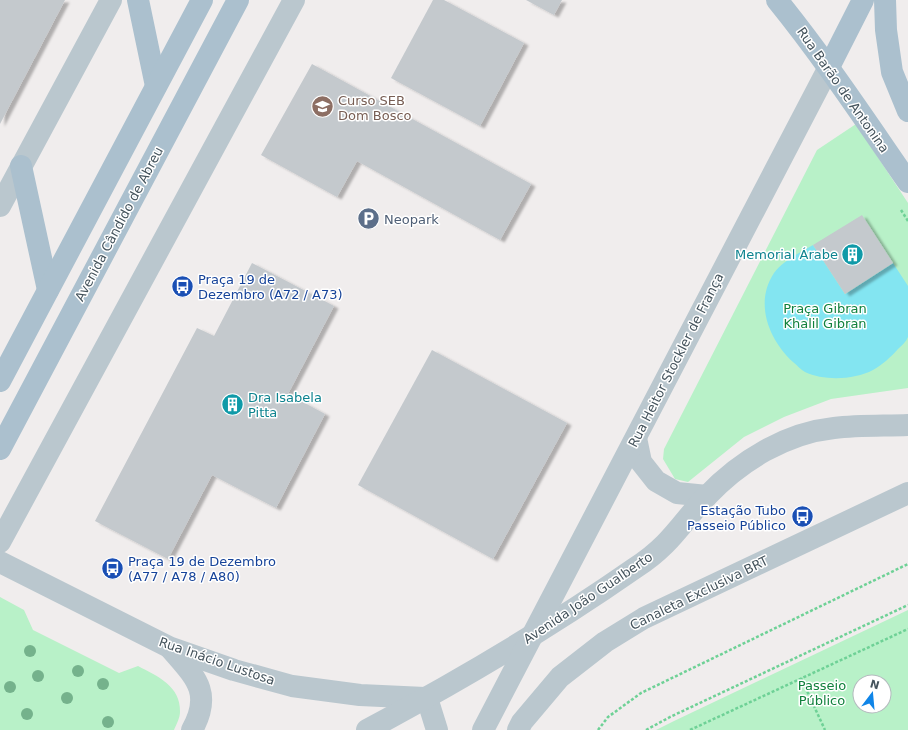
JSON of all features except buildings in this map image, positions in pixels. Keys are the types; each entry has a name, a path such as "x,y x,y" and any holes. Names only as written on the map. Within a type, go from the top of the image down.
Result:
{"main road":[{"path":"138,0 156,86"},
{"path":"0,381 202,0"},
{"name":"Avenida Cândido de Abreu","path":"0,449 238,0"},
{"name":"Rua Barão de Antonina","path":"777,0 829,67 908,182"},
{"name":"Rua Heitor Stockler de França","path":"829,67 863,0"},
{"path":"885,0 886,30 892,72 908,111"},
{"path":"21,166 48,290"}],"street":[{"path":"0,206 111,0"},
{"path":"0,542 294,0"},
{"name":"Rua Heitor Stockler de França","path":"483,730 829,67"},
{"name":"Avenida João Gualberto","path":"366,730 427,698 533,636 637,568 665,544 707,496 737,468 765,451 800,435 833,428 908,425"},
{"path":"636,438 641,462 656,481 677,493 707,496"},
{"name":"Canaleta Exclusiva BRT","path":"518,730 522,722 560,677 605,642 644,618 908,493"},
{"name":"Rua Inácio Lustosa","path":"0,562 171,648 234,670 292,686 360,695 427,698"},
{"path":"171,648 192,673 201,689 202,703 198,720 192,730"},
{"path":"427,698 437,730"}],"path":[{"path":"598,730 608,717 641,693 908,564"},
{"path":"646,730 670,717 908,605"},
{"path":"690,730 908,629"},
{"path":"801,678 825,730"}],"green space":[{"name":"Praça Gibran Khalil Gibran","path":"856,124 908,203 908,388 831,399 784,417 744,437 688,482 675,479 663,459 664,449 817,150"},
{"path":"0,597 24,610 33,630 119,673 138,666 160,678 177,695 180,714 174,730 0,730"},
{"name":"Passeio Público","path":"908,610 908,730 656,730 674,721"}],"water":[{"path":"813,245 845,294 893,263 908,286 908,337 889,358 873,370 857,376 839,378 813,375 804,371 784,353 771,332 765,309 765,296 768,285 774,273 782,264"}],"place":[{"name":"Curso SEB Dom Bosco","path":"323,107"},
{"name":"Neopark","path":"369,219"},
{"name":"Memorial Árabe","path":"853,254"},
{"name":"Praça 19 de Dezembro (A72 / A73)","path":"182,286"},
{"name":"Dra Isabela Pitta","path":"232,404"},
{"name":"Estação Tubo Passeio Público","path":"802,517"},
{"name":"Praça 19 de Dezembro (A77 / A78 / A80)","path":"113,568"}]}
